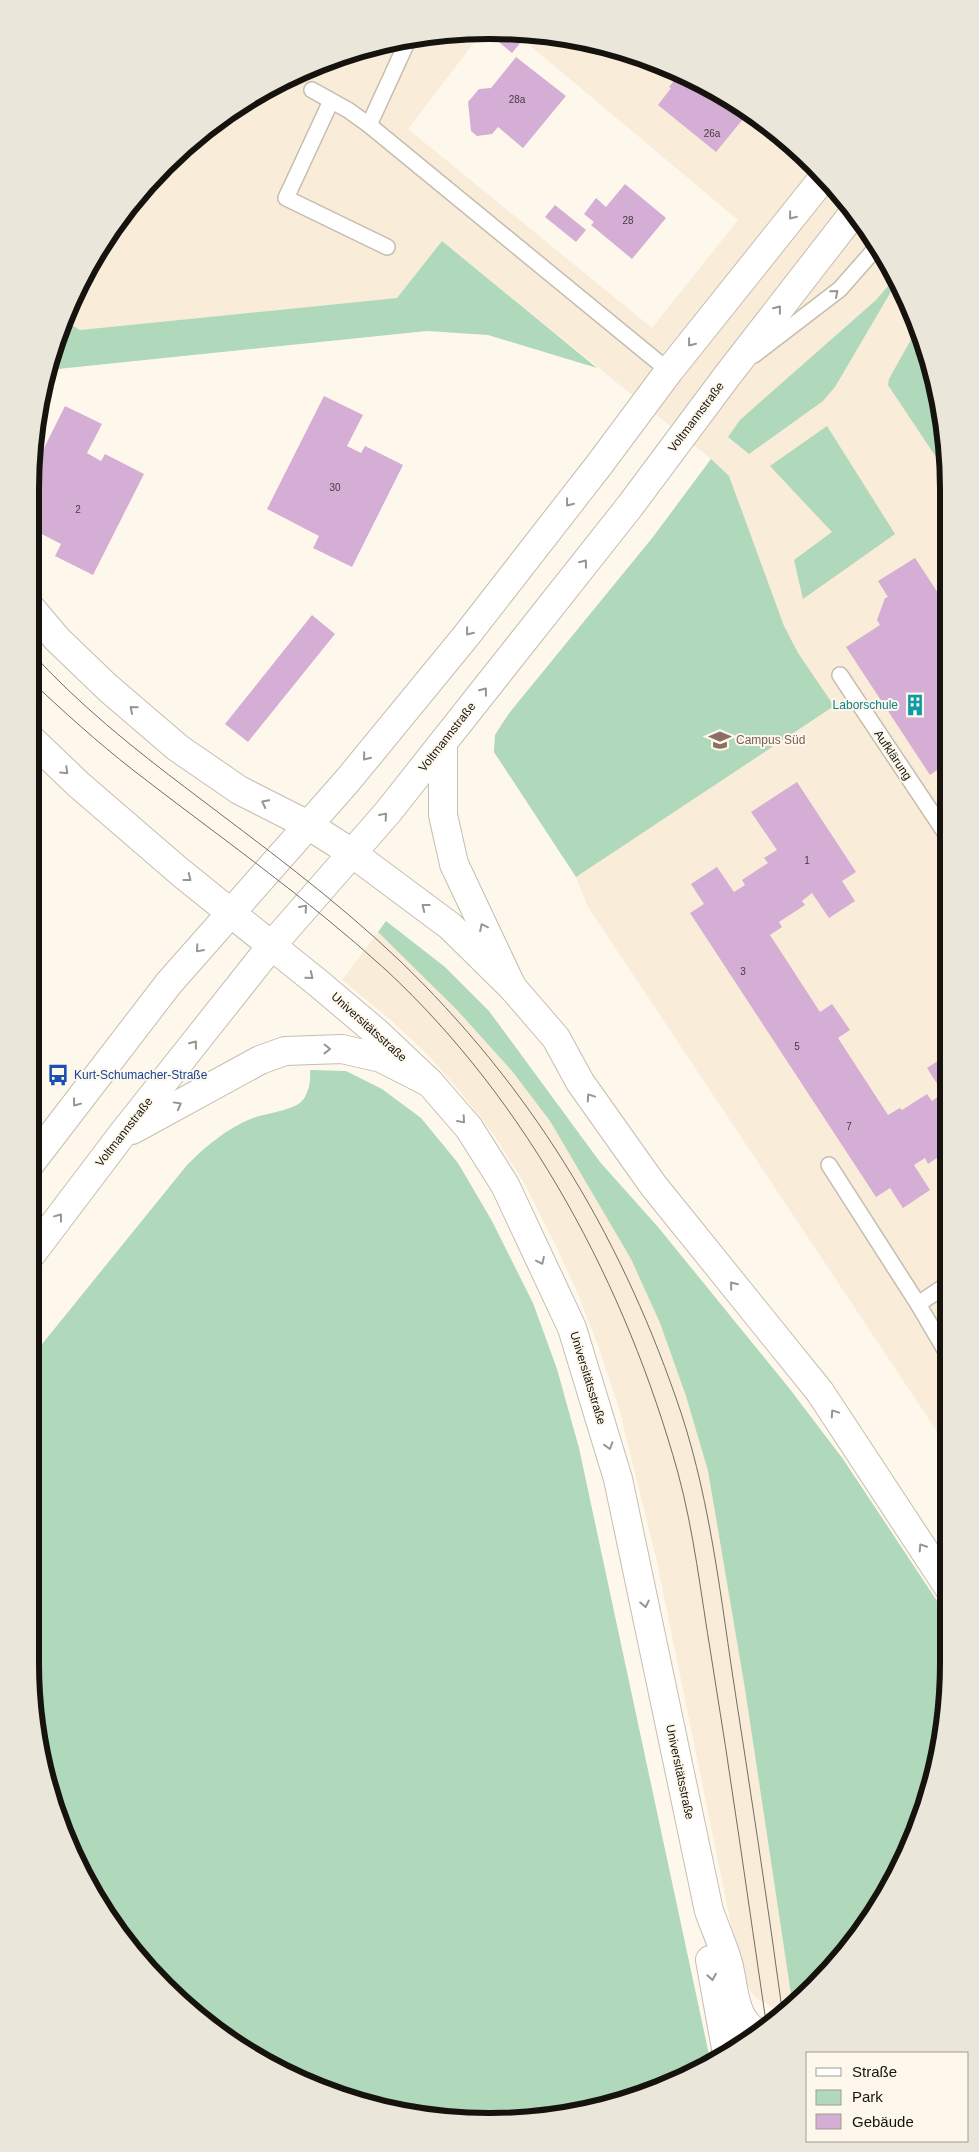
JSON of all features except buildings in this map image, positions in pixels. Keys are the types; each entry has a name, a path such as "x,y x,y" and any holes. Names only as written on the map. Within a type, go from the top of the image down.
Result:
{"street":[{"path":"39,1152 169,984 308,825 466,636 599,465 669,371 819,183"},
{"name":"Voltmannstraße","path":"39,1244 120,1137 272,946 388,812 443,743 630,506 727,376 849,218"},
{"path":"39,618 57,639 102,682 178,748 239,790 308,825 352,853 450,926 512,987 556,1038 580,1082 653,1185 820,1392 940,1574"},
{"path":"443,743 443,815 454,864 512,987"},
{"path":"39,747 78,784 180,872 272,946"},
{"name":"Universitätsstraße","path":"272,946 376,1032 430,1083 469,1128 505,1185 572,1328 618,1478 709,1911 728,1963 737,2005 744,2019 752,2028"},
{"path":"120,1137 260,1060 285,1051 342,1049 381,1058 430,1083"},
{"name":"Universitätsstraße","path":"709,1911 710,1965 726,2046"}],"lane":[{"path":"369,125 406,46"},
{"path":"312,90 369,125 669,371"},
{"path":"330,101 286,198 387,247"},
{"path":"727,376 840,289 872,252"},
{"name":"Aufklärung","path":"840,676 940,825"},
{"path":"829,1165 940,1341"},
{"path":"918,1304 940,1289"}],"shaded area":[{"name":"Campus Süd","path":"477,39 408,129 652,328 738,220 524,41 577,47 606,54 662,73 715,99 764,132 787,151 828,192 847,215 880,264 906,317 925,373 932,402 939,460 940,1436 588,907 576,877 494,752 495,735 501,724 653,537 711,459 442,241 397,298 80,330 70,324 85,290 99,264 132,215 151,192 192,151 239,115 290,85 345,63 402,47"},
{"path":"378,932 457,1010 512,1071 550,1121 631,1259 660,1323 686,1396 708,1471 745,1689 791,1997 777,2010 756,1998 747,1986 740,1969 657,1562 620,1412 599,1348 578,1294 524,1183 494,1135 458,1089 428,1055 392,1021 342,980"}],"green space":[{"path":"442,241 597,368 488,335 427,331 55,369 70,324 80,330 397,298"},
{"path":"890,283 893,288 835,387 823,401 749,454 728,437 740,420 876,300"},
{"path":"913,336 932,402 939,462 888,385 889,379"},
{"path":"827,426 895,534 803,599 794,560 832,532 770,466"},
{"path":"711,459 729,476 784,626 798,653 834,706 576,877 494,752 495,735 510,712 653,537"},
{"path":"386,921 445,967 489,1011 600,1162 658,1227 789,1388 843,1459 940,1605 939,1692 932,1750 925,1779 906,1835 880,1888 864,1913 828,1960 791,1997 745,1689 708,1471 686,1396 660,1323 631,1259 550,1121 512,1071 457,1010 378,932"},
{"path":"310,1070 346,1071 382,1089 421,1118 458,1163 492,1221 533,1303 557,1369 579,1448 709,2056 662,2079 606,2098 577,2105 519,2112 460,2112 431,2109 402,2105 345,2089 290,2067 264,2053 215,2020 192,2001 151,1960 132,1937 99,1888 85,1862 73,1835 54,1779 47,1750 40,1692 39,1348 187,1165 209,1144 243,1122 297,1105 306,1095"}],"tram line":[{"path":"39,660 107,725 323,894 399,960 446,1008 489,1057 528,1109 564,1162 597,1218 626,1276 652,1336 676,1398 696,1466 717,1572 782,2006"},
{"path":"39,688 120,759 325,917 386,970 437,1022 485,1078 528,1138 566,1201 600,1267 631,1334 656,1403 684,1495 697,1564 766,2019"}],"place":[{"name":"Laborschule","path":"915,705"},
{"name":"Campus Süd","path":"720,740"},
{"name":"Kurt-Schumacher-Straße","path":"58,1075"}]}
